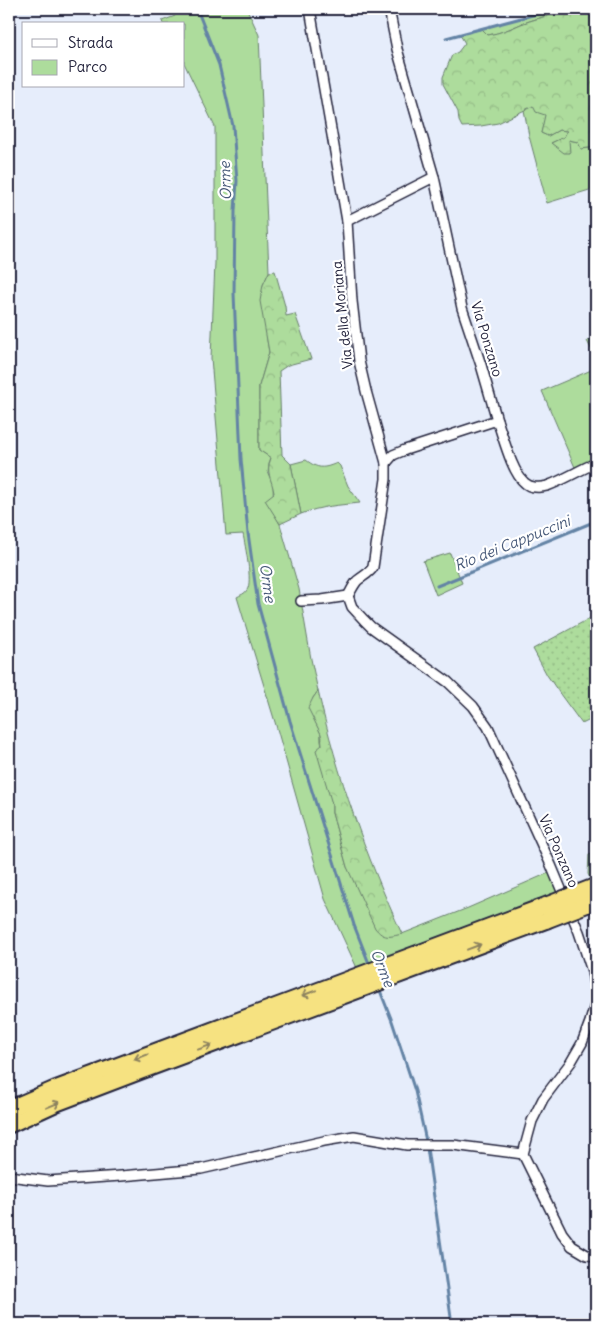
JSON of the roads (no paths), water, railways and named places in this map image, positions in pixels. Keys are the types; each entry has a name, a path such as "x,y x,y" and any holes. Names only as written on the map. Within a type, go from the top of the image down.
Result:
{"highway":[{"path":"9,1109 55,1089 358,983 543,914 596,886"},
{"path":"543,914 596,902"},
{"path":"9,1125 57,1103 358,983"}],"street":[{"name":"Via della Moriana","path":"310,9 347,221 352,301 359,360 386,463"},
{"name":"Via Ponzano","path":"389,9 397,48 434,177 462,308 497,420 517,474 528,486 546,486 596,463"},
{"path":"347,221 434,177"},
{"path":"301,600 322,600 348,596 358,581 371,571 386,479 386,463 393,455 497,420"},
{"name":"Via Ponzano","path":"348,596 352,607 371,627 448,682 473,706 488,728 551,866 579,932 592,970 595,1005 590,1022 571,1062 542,1098 532,1121 523,1154"},
{"path":"9,1176 48,1180 201,1169 354,1136 407,1145 453,1145 523,1154 562,1233 572,1246 587,1255 596,1256"}],"waterway":[{"name":"Orme","path":"197,9 219,65 233,126 237,181 234,293 241,459 248,533 258,604 290,721 354,925 370,966"},
{"path":"446,38 555,9"},
{"name":"Rio dei Cappuccini","path":"437,586 596,521"},
{"name":"Orme","path":"379,988 415,1091 426,1141"},
{"name":"Orme","path":"427,1148 452,1324"}]}
